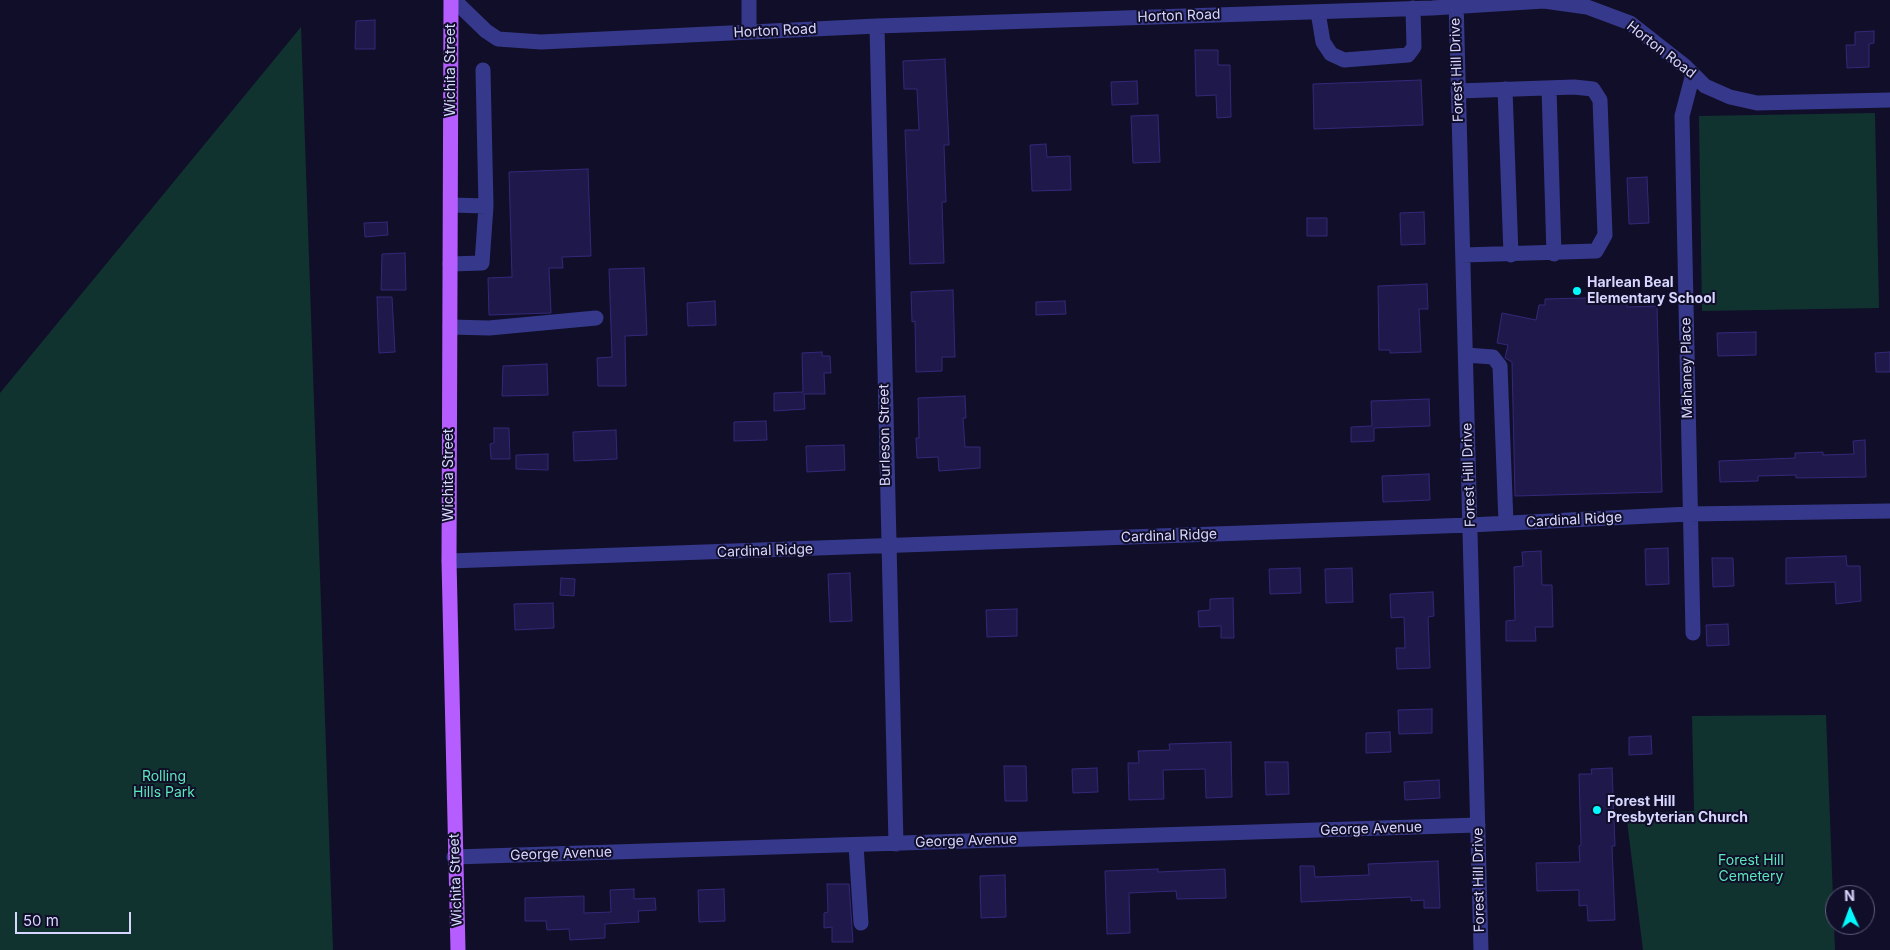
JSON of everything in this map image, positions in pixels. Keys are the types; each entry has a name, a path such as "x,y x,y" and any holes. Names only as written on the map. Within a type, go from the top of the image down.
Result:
{"main road":[{"name":"Wichita Street","path":"451,0 449,561 454,857 458,950"}],"street":[{"name":"Horton Road","path":"454,0 486,32 498,39 515,42 551,42 877,26 1318,12 1413,8 1456,3 1544,1 1587,7 1630,23 1705,86 1730,97 1757,103 1890,100"},
{"path":"749,0 749,32"},
{"name":"Forest Hill Drive","path":"1456,3 1481,950"},
{"path":"1318,12 1323,42 1331,54 1344,60 1408,55 1414,47 1413,8"},
{"name":"Burleson Street","path":"877,26 896,844"},
{"path":"450,264 482,264 486,206 483,70"},
{"name":"Mahaney Place","path":"1693,74 1682,116 1693,633"},
{"path":"1458,91 1574,87 1593,89 1600,100 1605,235 1596,251 1463,256"},
{"path":"1549,88 1554,254"},
{"path":"1505,89 1511,254"},
{"path":"451,205 486,206"},
{"path":"450,327 489,328 596,318"},
{"path":"1466,356 1493,357 1500,366 1506,523"},
{"name":"Cardinal Ridge","path":"449,561 1470,525 1689,514 1890,511"},
{"name":"George Avenue","path":"454,857 1478,825"},
{"path":"856,845 861,923"}],"green space":[{"name":"Rolling Hills Park","path":"301,27 333,950 0,950 0,393"},
{"path":"1875,113 1879,308 1702,311 1699,116"},
{"name":"Forest Hill Cemetery","path":"1826,715 1833,885 1825,885 1825,935 1834,935 1835,950 1643,950 1626,813 1694,811 1692,716"}],"building":[{"path":"375,20 375,49 355,49 356,21"},
{"path":"1874,31 1874,43 1869,44 1869,67 1847,68 1846,45 1855,45 1855,32"},
{"path":"1195,50 1218,50 1218,65 1230,65 1231,117 1217,118 1216,95 1196,96"},
{"path":"945,59 949,145 944,145 946,202 942,202 944,263 910,264 905,130 919,130 917,89 904,89 903,61"},
{"path":"1421,80 1423,125 1314,129 1313,84"},
{"path":"1137,81 1138,104 1112,105 1111,82"},
{"path":"1158,115 1160,162 1133,163 1131,116"},
{"path":"1046,144 1047,157 1070,156 1071,190 1032,191 1030,145"},
{"path":"588,169 591,256 562,257 563,268 549,268 551,313 489,315 488,278 512,277 509,172"},
{"path":"1647,177 1649,223 1629,224 1627,178"},
{"path":"1424,212 1425,244 1401,245 1400,213"},
{"path":"1307,218 1327,218 1327,236 1307,236"},
{"path":"387,222 388,235 365,237 364,223"},
{"path":"405,253 406,290 381,290 382,254"},
{"path":"644,268 647,335 625,336 626,386 598,386 597,358 612,357 609,269"},
{"path":"1427,284 1428,309 1419,309 1421,352 1390,353 1390,350 1379,350 1378,286"},
{"path":"953,290 955,357 942,357 942,371 916,372 915,321 912,322 911,292"},
{"path":"377,297 392,297 395,352 379,353"},
{"path":"1627,297 1627,307 1657,306 1662,492 1515,496 1512,362 1505,358 1508,345 1497,343 1502,313 1536,320 1539,305 1545,305 1545,299"},
{"path":"715,301 716,325 688,326 687,303"},
{"path":"1065,301 1066,314 1036,315 1036,302"},
{"path":"1756,332 1756,355 1718,356 1717,333"},
{"path":"822,352 822,356 830,356 831,373 824,373 825,394 804,394 805,409 774,411 774,393 803,392 802,353"},
{"path":"1890,352 1890,372 1876,372 1875,353"},
{"path":"547,364 548,395 502,396 503,366"},
{"path":"965,396 966,418 963,418 965,447 980,447 980,468 939,471 938,457 917,458 916,438 919,438 918,398"},
{"path":"1429,399 1430,426 1374,428 1374,441 1351,442 1351,427 1372,426 1371,401"},
{"path":"766,421 767,440 734,441 734,422"},
{"path":"494,428 509,428 510,459 491,459 490,444 494,443"},
{"path":"616,430 617,459 574,461 573,432"},
{"path":"1865,440 1866,477 1796,478 1796,475 1758,476 1758,481 1720,482 1719,461 1795,458 1795,453 1823,452 1823,455 1854,454 1853,441"},
{"path":"844,445 845,470 807,472 806,446"},
{"path":"548,454 548,470 516,469 516,455"},
{"path":"1429,474 1430,500 1383,502 1382,476"},
{"path":"1668,548 1669,584 1646,585 1645,549"},
{"path":"1541,551 1542,585 1552,585 1553,627 1535,627 1536,641 1506,641 1506,621 1515,620 1514,567 1523,566 1522,552"},
{"path":"1846,556 1847,566 1860,566 1861,601 1836,604 1835,582 1786,584 1786,558"},
{"path":"1712,558 1733,558 1734,586 1713,587"},
{"path":"1300,568 1301,593 1270,594 1269,569"},
{"path":"1352,568 1353,602 1326,603 1325,569"},
{"path":"850,573 852,621 830,622 828,574"},
{"path":"561,578 575,579 574,596 560,595"},
{"path":"1433,592 1434,616 1428,617 1430,668 1397,669 1396,648 1405,648 1404,617 1391,618 1390,594"},
{"path":"1233,598 1234,638 1221,638 1221,626 1199,627 1198,611 1210,610 1210,599"},
{"path":"553,603 554,628 515,630 514,604"},
{"path":"1017,609 1017,636 987,637 986,610"},
{"path":"1728,624 1729,645 1707,646 1706,625"},
{"path":"1432,709 1432,733 1399,734 1398,710"},
{"path":"1390,732 1391,752 1366,753 1366,733"},
{"path":"1651,736 1652,754 1629,755 1629,737"},
{"path":"1231,742 1232,797 1206,798 1205,769 1163,770 1164,799 1129,800 1128,763 1139,763 1138,751 1170,750 1169,744"},
{"path":"1265,762 1288,762 1289,794 1266,795"},
{"path":"1004,766 1026,766 1027,801 1005,801"},
{"path":"1097,768 1098,792 1073,793 1072,769"},
{"name":"Forest Hill Presbyterian Church","path":"1612,768 1615,846 1612,846 1615,920 1588,921 1587,905 1579,906 1579,890 1537,891 1536,863 1580,862 1579,774 1592,774 1591,769"},
{"path":"1439,780 1440,798 1405,800 1404,782"},
{"path":"1438,861 1440,908 1424,908 1424,900 1411,901 1411,897 1301,902 1300,866 1314,866 1315,877 1343,876 1369,875 1368,864"},
{"path":"1158,869 1158,872 1225,869 1226,898 1177,899 1176,891 1129,893 1130,933 1107,934 1105,871"},
{"path":"1005,875 1006,917 981,918 980,876"},
{"path":"827,884 849,884 853,942 832,942 832,927 824,928 824,913 828,912"},
{"path":"634,889 634,899 655,898 656,910 638,911 639,922 605,924 605,938 570,940 569,929 547,930 546,921 525,921 525,898 584,896 584,913 611,912 610,890"},
{"path":"724,889 725,921 699,922 698,890"}],"place":[{"name":"Harlean Beal Elementary School","path":"1577,291"},
{"name":"Forest Hill Presbyterian Church","path":"1597,810"}]}
